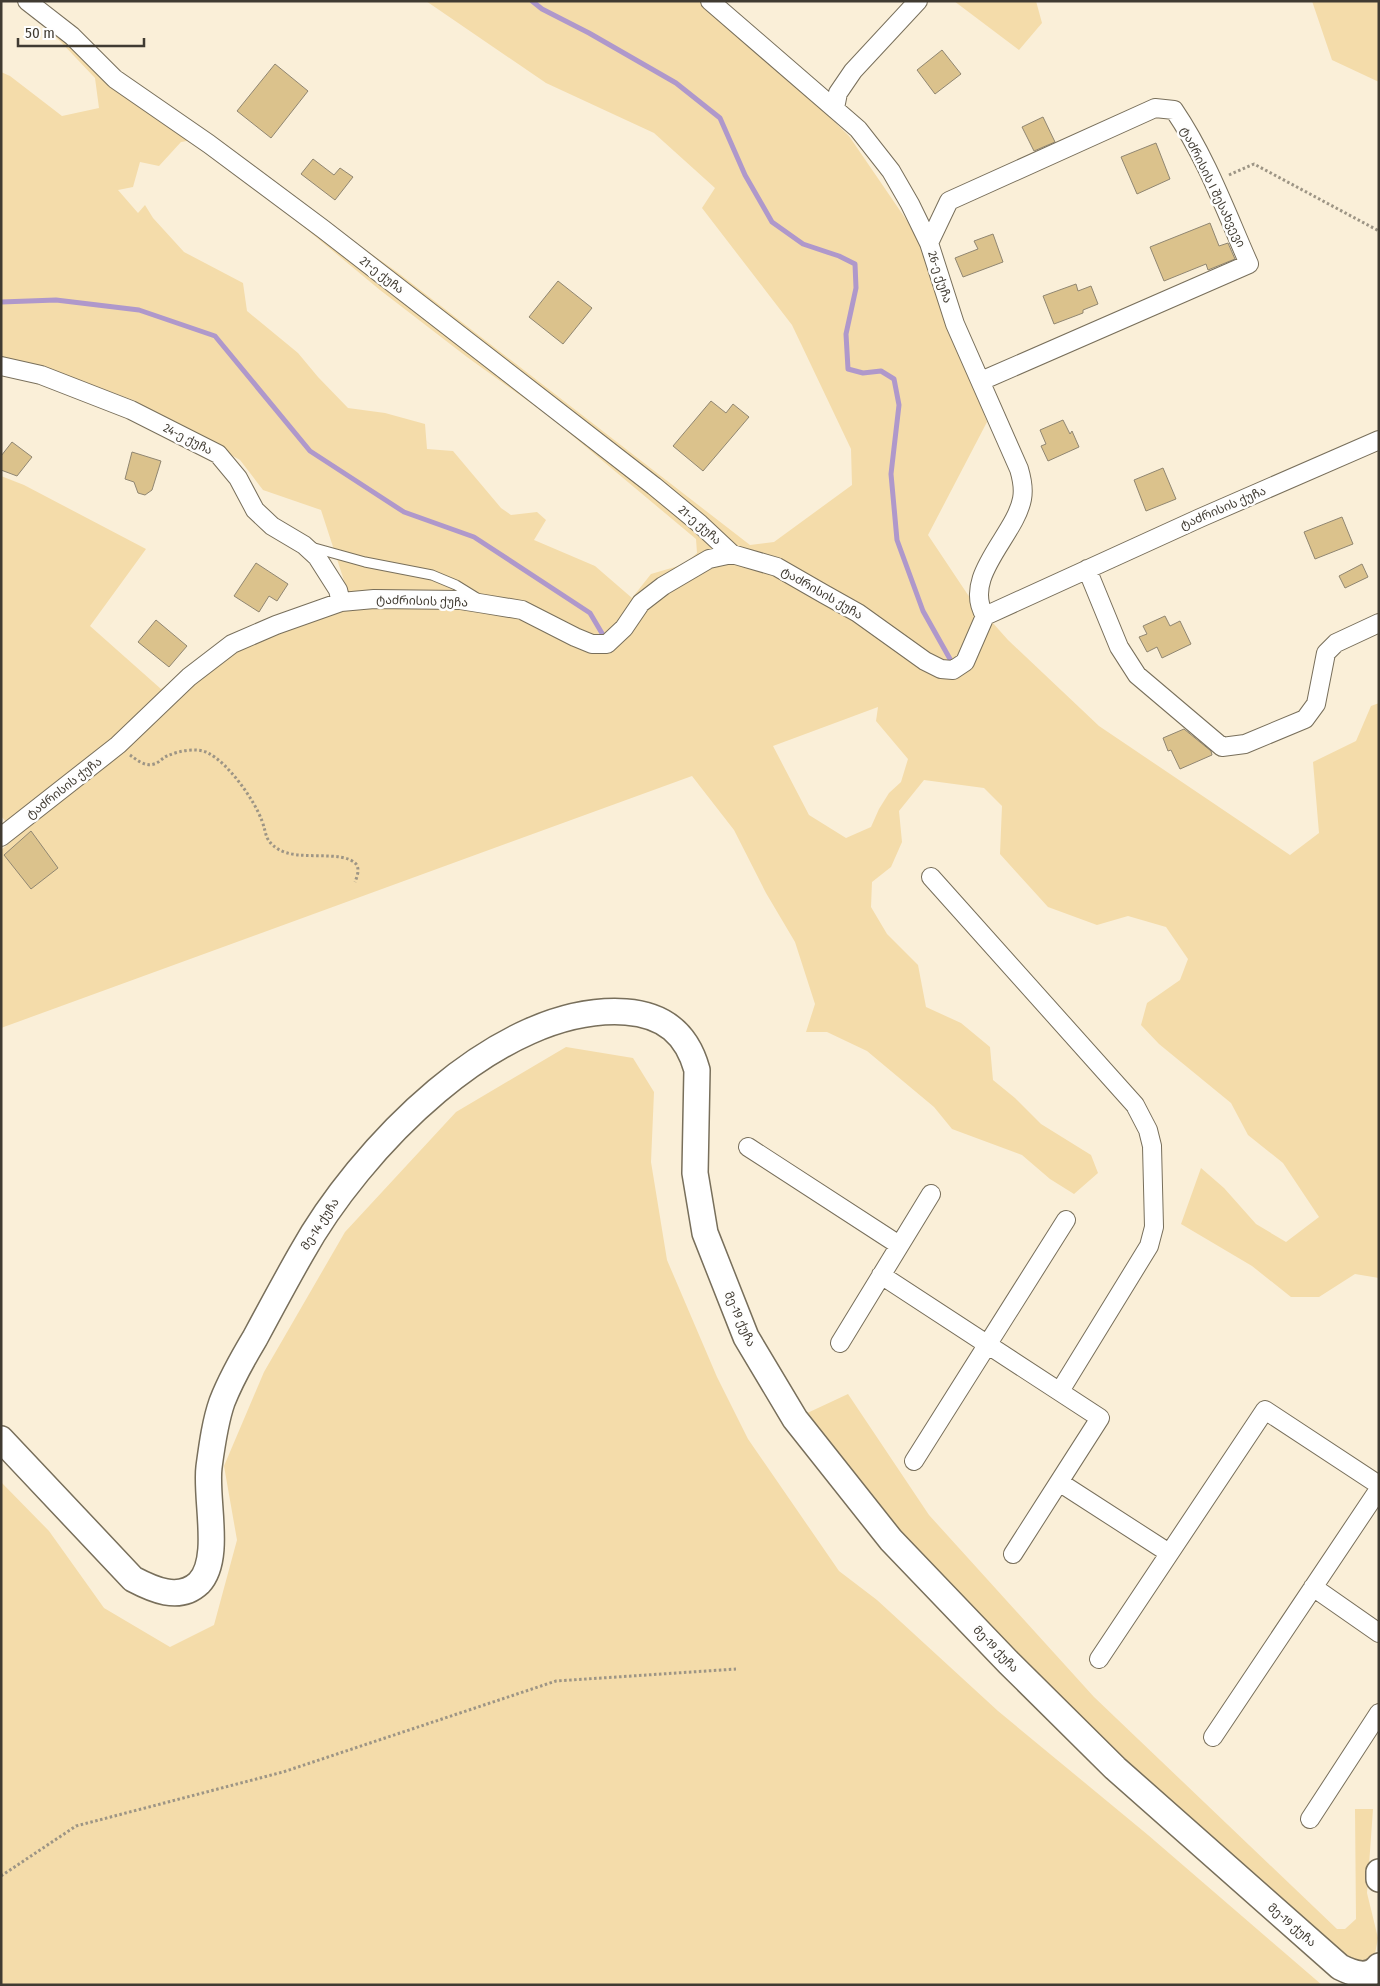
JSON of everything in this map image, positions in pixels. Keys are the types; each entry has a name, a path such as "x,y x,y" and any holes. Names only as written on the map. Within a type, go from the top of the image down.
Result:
{"street":[{"name":"21-ე ქუჩა","path":"27,1 72,36 116,79 209,144 323,229 654,486 700,524 732,554"},
{"name":"26-ე ქუჩა","path":"710,1 858,129 891,171 929,243 956,324 1019,468 1023,482 1022,498 1018,513 982,577 978,600 985,616"},
{"path":"835,108 838,93 853,71 918,1"},
{"name":"ტაძრისის I შესახვევი","path":"929,243 949,201 1155,108 1174,110 1188,132 1214,182 1249,264 981,381"},
{"name":"24-ე ქუჩა","path":"1,366 41,375 131,410 218,454 238,478 255,510 272,526 304,545 317,557 338,590 341,602"},
{"name":"ტაძრისის ქუჩა","path":"4,830 118,746 189,677 232,644 276,625 341,602 374,599 451,600 485,604 522,610 575,638 592,644 607,644 624,628 642,603 663,586 709,559 732,554 777,568 801,580 858,613 925,661 941,669 953,670 965,662 985,616 1379,440"},
{"path":"1087,569 1119,648 1137,675 1222,746 1245,744 1305,719 1316,704 1326,653 1336,643 1379,623"},
{"path":"931,877 1135,1105 1148,1130 1152,1146 1154,1227 1149,1246 1060,1391"},
{"name":"მე-14 ქუჩა","path":"1,1439 133,1579 153,1590 169,1593 184,1591 199,1583 208,1566 212,1545 208,1477 212,1443 222,1402 240,1364 305,1247 348,1183 379,1145 420,1104 492,1052 534,1029 577,1015 611,1011 640,1013 664,1022 680,1034 692,1054 697,1070 695,1173 705,1233"},
{"path":"748,1147 899,1245"},
{"path":"840,1343 930,1194"},
{"path":"914,1461 1066,1220"},
{"name":"მე-19 ქუჩა","path":"705,1233 746,1337 795,1419 891,1540 1002,1656 1114,1768 1296,1929 1340,1967 1355,1974 1366,1974 1375,1971 1379,1966"},
{"path":"881,1275 1100,1418 1014,1554"},
{"path":"1099,1658 1265,1410 1379,1487 1213,1737"},
{"path":"1059,1482 1169,1553"},
{"path":"1313,1588 1379,1633"},
{"path":"1310,1819 1379,1714"},
{"path":"1379,1872 1379,1879"}],"lane":[{"path":"304,545 365,562 432,575 456,585 485,604"}],"path":[{"path":"1214,182 1254,164 1379,231"},
{"path":"118,746 140,763 153,765 167,756 187,750 206,752 223,763 255,806 262,821 265,838 278,849 292,856 346,858 356,864 358,870 355,882"},
{"path":"1,1876 76,1826 283,1772 556,1681 736,1669"}],"shaded area":[{"path":"22,1 122,78 397,272 750,545 774,542 852,485 851,449 792,325 702,208 715,188 654,133 546,83 426,1 710,1 849,136 916,234 987,422 928,535 968,595 1008,640 1099,726 1290,855 1319,833 1313,762 1356,741 1371,706 1379,703 1379,1278 1355,1274 1319,1297 1291,1297 1252,1266 1181,1224 1201,1168 1224,1188 1256,1224 1286,1242 1319,1217 1283,1163 1248,1135 1231,1103 1159,1044 1141,1025 1147,1003 1180,980 1188,959 1166,927 1128,916 1097,925 1048,907 1000,854 1002,806 984,788 924,780 899,811 902,842 891,867 872,882 871,907 887,934 918,965 926,1007 961,1023 990,1047 993,1080 1015,1098 1041,1124 1091,1155 1098,1173 1074,1194 1050,1179 1022,1155 952,1129 934,1107 867,1051 827,1032 806,1032 815,1004 795,942 766,893 734,830 692,776 1,1028 1,850 18,836 1,816 1,476 24,485 146,549 90,626 161,689 229,638 349,596 321,510 263,490 240,460 133,400 41,366 1,359 1,72 10,76 62,116 99,108 95,78","holes":["193,140 264,194 380,290 467,357 549,416 696,539 697,553 685,564 651,574 632,598 595,566 534,540 546,520 537,512 511,515 501,508 453,451 427,449 425,424 385,413 348,408 298,353 247,311 243,283 184,252 153,218 145,205 138,213 118,190 133,187 140,162 159,166 181,142","878,707 876,721 908,759 901,782 889,793 871,827 846,838 809,815 773,746"]},
{"path":"954,1 1036,1 1042,23 1019,50"},
{"path":"1312,1 1379,1 1379,82 1332,60"},
{"path":"566,1047 633,1058 654,1092 651,1162 667,1260 717,1377 748,1439 839,1571 877,1600 998,1711 1148,1835 1322,1985 1,1985 1,1482 49,1531 104,1608 170,1647 214,1625 237,1540 224,1466 264,1372 345,1232 456,1112"},
{"path":"848,1394 929,1515 1094,1697 1337,1929 1345,1929 1356,1919 1355,1809 1373,1809 1367,1893 1378,1938 1374,1959 1364,1965 1350,1962 1144,1787 892,1529 803,1415"}],"building":[{"path":"942,50 961,74 935,94 917,70"},
{"path":"275,64 308,91 271,138 237,111"},
{"path":"1043,117 1055,142 1034,151 1022,127"},
{"path":"1156,143 1170,179 1137,194 1121,157"},
{"path":"313,159 334,175 340,168 353,177 335,200 301,174"},
{"path":"1210,223 1219,246 1228,243 1235,259 1208,270 1206,264 1164,281 1150,247"},
{"path":"993,234 1003,262 963,277 955,258 978,249 974,241"},
{"path":"558,281 592,308 563,344 529,317"},
{"path":"1076,284 1078,291 1091,286 1098,304 1083,310 1083,313 1054,324 1043,296"},
{"path":"711,401 726,413 733,404 749,417 703,471 673,446"},
{"path":"1063,420 1070,434 1072,431 1079,447 1048,461 1041,446 1046,444 1040,430"},
{"path":"12,442 32,457 17,476 1,470 1,456"},
{"path":"132,452 161,461 152,490 145,495 138,493 134,482 125,479"},
{"path":"1163,468 1176,499 1146,511 1134,480"},
{"path":"1342,517 1353,544 1315,559 1304,532"},
{"path":"256,563 288,584 277,601 269,596 259,612 234,596"},
{"path":"1362,564 1368,577 1345,588 1339,576"},
{"path":"1165,616 1170,626 1180,621 1191,644 1162,658 1157,647 1147,652 1139,637 1147,634 1143,626"},
{"path":"156,620 187,646 169,667 138,642"},
{"path":"1184,729 1211,751 1212,755 1180,769 1171,750 1168,751 1163,738"},
{"path":"31,831 58,868 31,889 4,855"}],"waterway":[{"path":"532,1 542,9 589,33 676,83 720,118 745,175 772,222 803,244 839,256 855,264 856,288 846,334 848,369 863,373 881,371 894,379 899,405 891,474 897,540 923,611 950,659"},
{"path":"1,302 56,300 139,310 215,336 310,451 404,512 474,537 590,613 603,635"}]}
